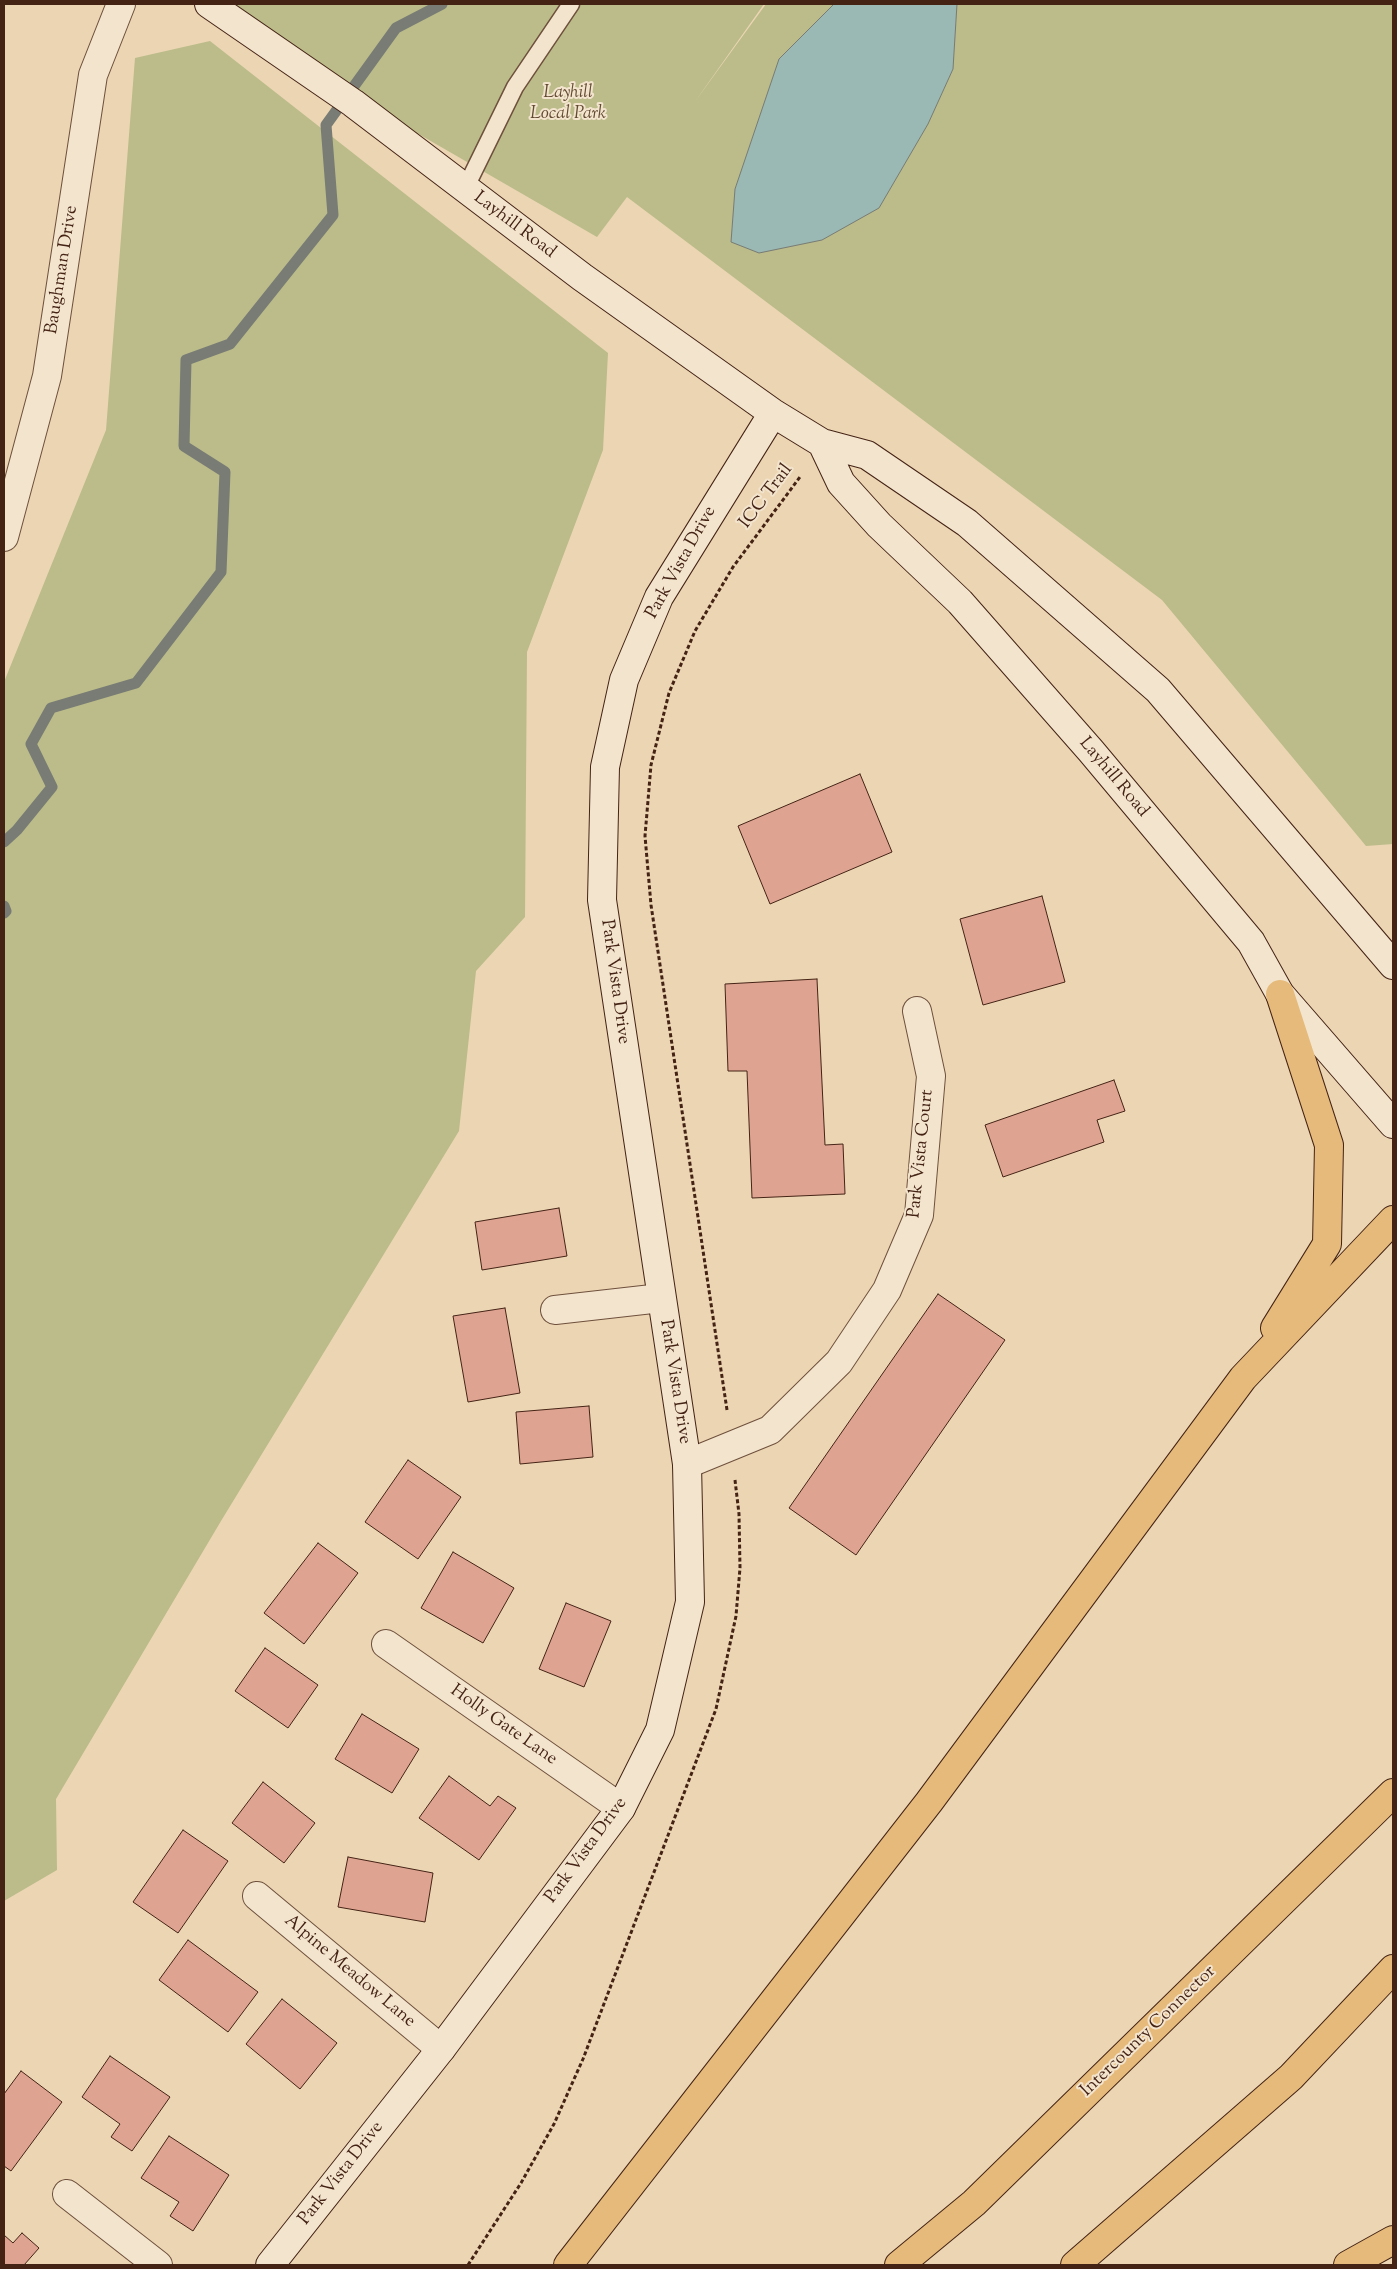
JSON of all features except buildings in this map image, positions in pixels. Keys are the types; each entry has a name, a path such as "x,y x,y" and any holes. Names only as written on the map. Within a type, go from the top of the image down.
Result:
{"highway":[{"path":"568,2265 928,1802 1244,1378 1327,1244 1329,1145 1280,994"},
{"path":"1244,1378 1393,1220"},
{"name":"Intercounty Connector","path":"899,2265 974,2203 1393,1793"},
{"path":"1075,2265 1291,2077 1393,1969"},
{"path":"1348,2265 1393,2240"}],"street":[{"name":"Baughman Drive","path":"4,537 47,376 93,75 121,4"},
{"name":"Layhill Road","path":"209,4 353,103 582,277 773,413 822,443 867,455 967,523 1158,690 1393,965"},
{"name":"Park Vista Drive","path":"270,2265 441,2049 621,1808 660,1730 690,1602 687,1464 602,900 605,767 624,680 659,597 773,413"},
{"name":"Layhill Road","path":"822,443 842,483 879,525 960,602 1091,751 1251,942 1280,994 1393,1124"},
{"name":"Park Vista Court","path":"687,1464 770,1430 839,1362 887,1290 919,1215 931,1076 916,1011"},
{"path":"555,1310 661,1298"},
{"name":"Holly Gate Lane","path":"386,1644 621,1808"},
{"name":"Alpine Meadow Lane","path":"257,1896 441,2049"},
{"path":"67,2194 158,2265"}],"lane":[{"path":"465,189 515,87 571,4"}],"path":[{"name":"ICC Trail","path":"733,567 796,483 822,443"}],"green space":[{"name":"Layhill Local Park","path":"235,4 764,4 694,103 766,4 1393,4 1393,844 1366,846 1162,600 627,197 597,237 403,125"},
{"path":"210,41 608,353 603,450 527,652 525,917 476,971 459,1131 221,1521 56,1799 57,1870 4,1901 4,682 106,430 135,58"}],"water":[{"path":"834,4 957,4 953,69 928,124 879,208 822,240 759,253 731,242 735,189 779,59"}],"waterway":[{"path":"4,842 17,830 52,787 31,744 51,708 136,683 221,572 225,472 184,446 186,360 230,344 333,215 326,125 396,28 442,4"},
{"path":"4,906 6,911 4,913"}]}
